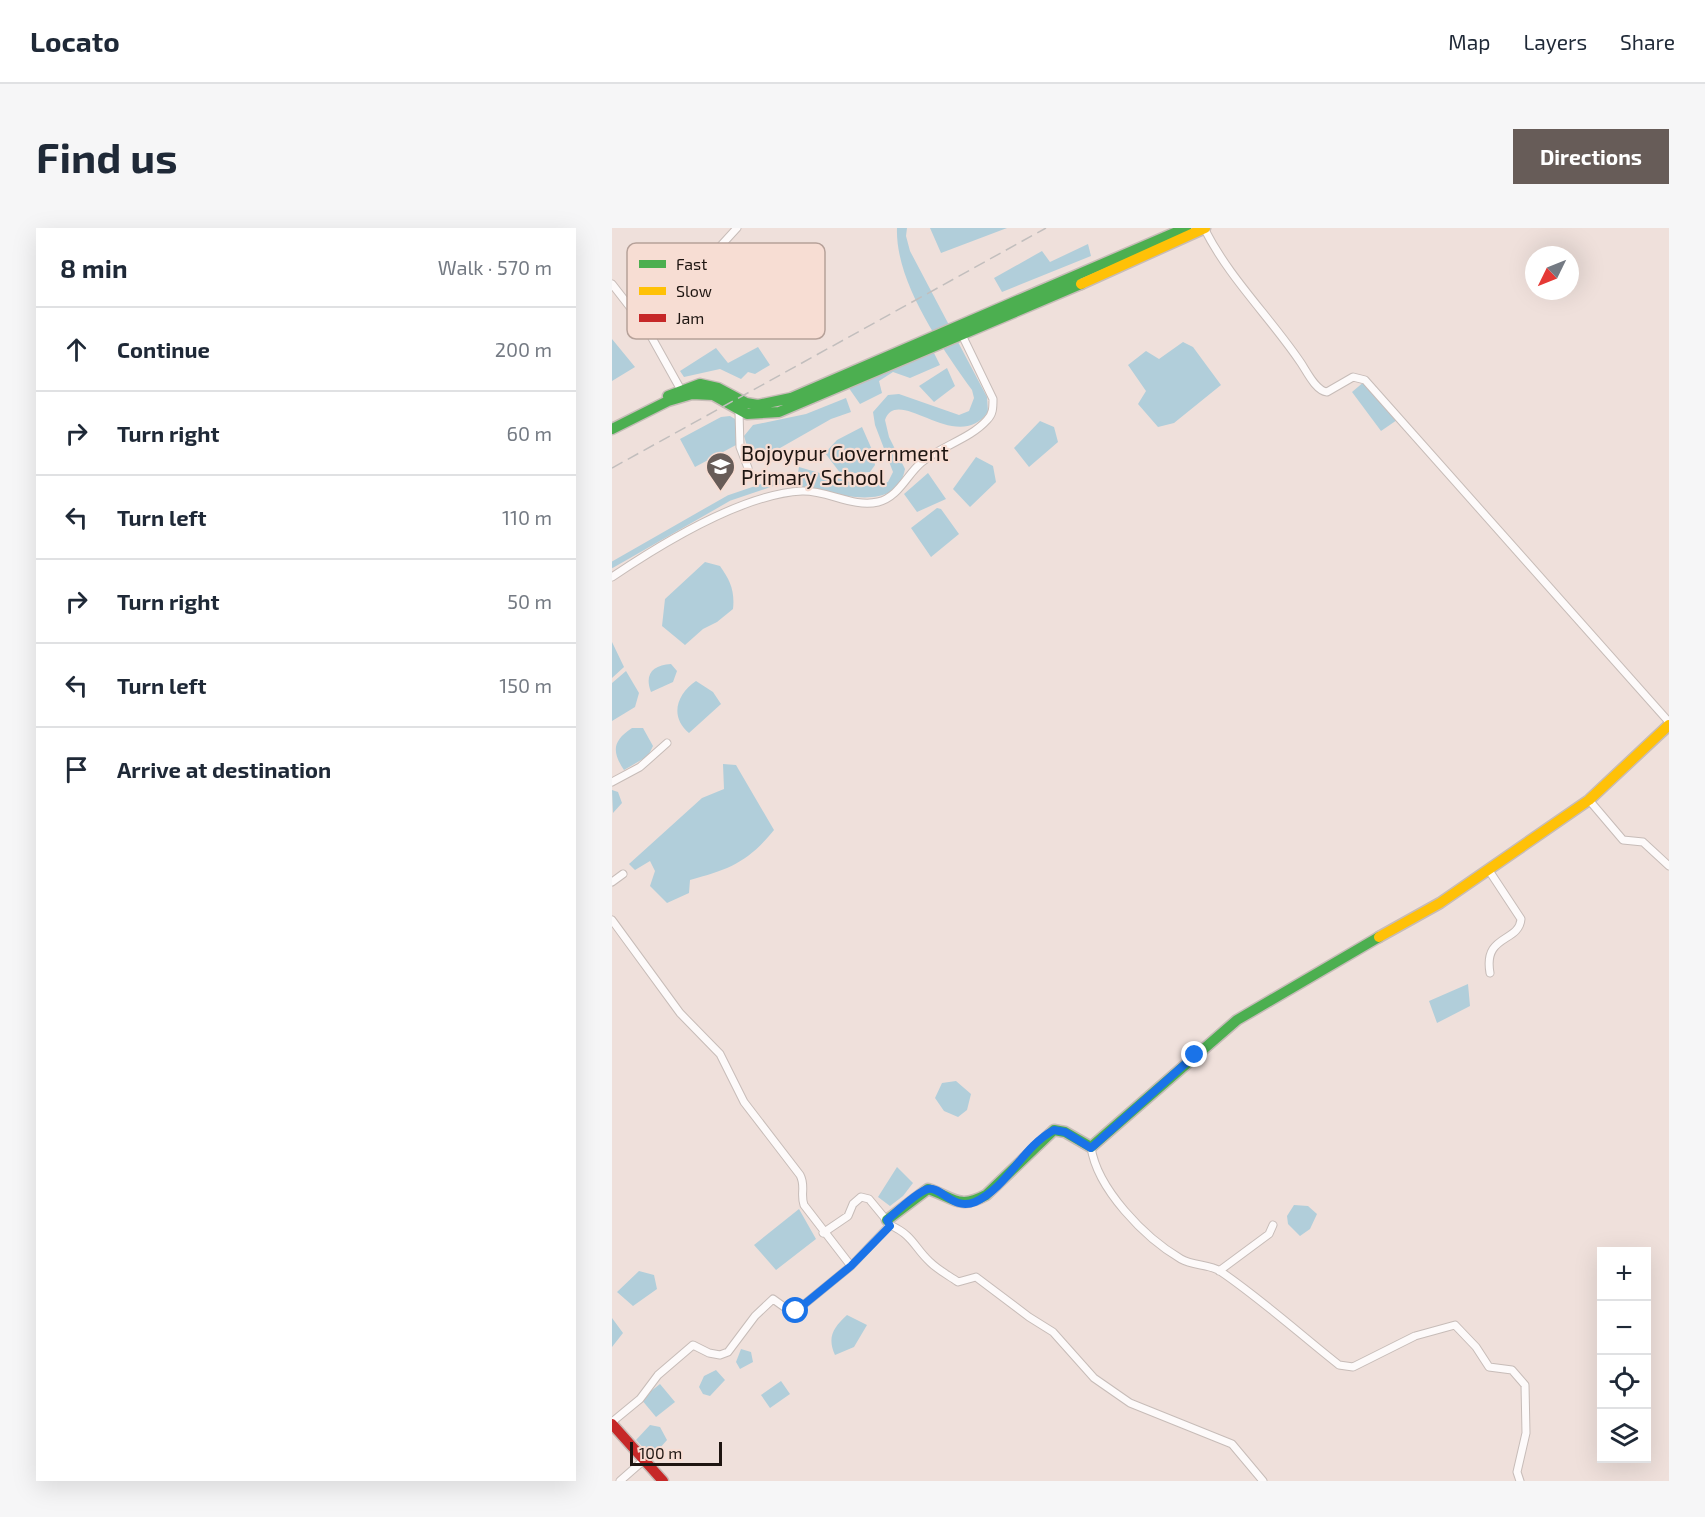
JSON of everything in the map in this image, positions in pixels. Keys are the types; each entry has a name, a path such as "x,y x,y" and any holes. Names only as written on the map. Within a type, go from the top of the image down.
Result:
{"main road":[{"path":"612,429 700,384 713,386 746,403 769,405 791,398 913,351 1186,228"},
{"path":"960,330 1204,228"},
{"path":"612,422 686,392 710,394 739,412 766,415 779,412 860,373"},
{"path":"888,1223 928,1189 950,1201 971,1203 978,1200 1002,1181 1032,1144 1054,1130 1065,1132 1091,1148 1237,1020 1313,972 1440,903 1589,800 1669,723"},
{"path":"612,1423 663,1481"}],"street":[{"path":"723,243 737,228"},
{"path":"1204,228 1222,260 1294,352 1319,389 1327,392 1353,377 1365,380 1669,723"},
{"path":"612,284 627,303"},
{"path":"612,578 671,541 739,507 779,493 806,491 863,503 880,502 895,493 920,463 982,425 993,410 993,399 960,330"},
{"path":"653,339 686,392"},
{"path":"739,412 740,447 748,468"},
{"path":"612,782 639,767 667,743"},
{"path":"1589,800 1623,840 1643,842 1669,866"},
{"path":"1488,869 1521,919 1520,926 1490,952 1487,961 1490,973"},
{"path":"612,882 623,874"},
{"path":"612,920 680,1013 720,1054 744,1102 804,1180 801,1198 804,1204 823,1233 851,1266"},
{"path":"1091,1148 1093,1165 1110,1192 1153,1240 1183,1260 1219,1270 1339,1365 1353,1367 1415,1336 1455,1325 1476,1347 1489,1367 1512,1370 1525,1385 1526,1433 1517,1472 1520,1481"},
{"path":"823,1233 848,1216 853,1204 861,1197 869,1199 888,1223 915,1241 925,1257 943,1273 958,1282 976,1277 1053,1332 1094,1378 1116,1394 1130,1403 1232,1444 1263,1481"},
{"path":"612,1423 640,1399 658,1375 693,1345 709,1353 720,1355 728,1352 755,1316 773,1299 787,1309 796,1311 851,1266 888,1223"},
{"path":"1219,1270 1269,1234 1273,1225"},
{"path":"620,1481 645,1459"}],"water":[{"path":"897,228 907,228 906,236 910,251 987,397 988,412 975,424 960,427 915,413 902,410 892,411 885,420 889,437 905,469 899,484 889,493 875,497 859,497 795,488 799,467 864,486 888,482 893,472 875,425 873,412 888,395 899,394 959,415 969,411 974,398 972,390 922,314 904,270 898,249"},
{"path":"930,228 1007,228 941,253"},
{"path":"1088,244 1091,256 1002,292 994,278 1042,251 1050,262"},
{"path":"612,339 635,367 612,381"},
{"path":"1183,342 1193,347 1221,385 1174,423 1158,427 1138,404 1146,391 1128,365 1146,351 1159,359"},
{"path":"758,347 770,365 755,374 748,372 741,379 720,369 684,377 680,371 716,348 728,363"},
{"path":"934,353 940,365 910,378 893,372 879,381 882,393 860,404 846,384"},
{"path":"947,368 955,386 934,402 919,386"},
{"path":"1365,381 1397,420 1381,431 1352,392"},
{"path":"846,398 851,412 831,419 766,456 747,446 744,436 753,425 806,414"},
{"path":"730,416 735,419 736,445 695,467 680,439 721,417"},
{"path":"1040,421 1054,427 1058,442 1029,467 1014,448"},
{"path":"862,427 873,452 875,465 870,472 841,474 825,453 837,440"},
{"path":"976,457 993,466 996,482 970,507 953,489"},
{"path":"928,473 946,499 917,512 904,494"},
{"path":"937,508 941,509 959,534 931,557 911,528"},
{"path":"705,562 720,566 727,576 732,591 733,609 717,622 703,629 685,645 662,626 665,599"},
{"path":"612,642 624,667 612,678"},
{"path":"671,664 677,671 673,682 651,692 649,680 652,672 659,666"},
{"path":"626,671 639,693 635,707 612,721 612,683"},
{"path":"696,681 713,692 721,704 689,733 679,720 677,713 684,692"},
{"path":"632,728 643,728 653,746 648,756 624,770 617,758 616,747 625,733"},
{"path":"723,764 736,765 774,830 746,857 727,868 690,880 689,893 667,903 650,886 655,871 650,861 635,870 629,864 702,798 724,789"},
{"path":"612,790 618,792 622,803 613,813"},
{"path":"1468,984 1470,1006 1437,1023 1429,1001"},
{"path":"956,1081 971,1094 967,1110 958,1117 944,1111 935,1098 942,1083"},
{"path":"897,1167 913,1183 903,1196 890,1206 878,1197"},
{"path":"1294,1205 1308,1206 1317,1214 1310,1229 1300,1236 1288,1224 1287,1216"},
{"path":"799,1209 816,1239 776,1270 754,1245"},
{"path":"639,1271 654,1275 657,1289 633,1306 617,1292"},
{"path":"847,1315 867,1325 854,1347 835,1355 832,1343 833,1333"},
{"path":"612,1318 623,1333 612,1347"},
{"path":"741,1349 751,1352 753,1362 740,1369 736,1362"},
{"path":"716,1370 725,1380 710,1396 703,1394 699,1387 704,1376"},
{"path":"781,1381 790,1394 770,1408 761,1395"},
{"path":"660,1384 675,1402 656,1417 641,1399"},
{"path":"650,1425 660,1427 667,1440 652,1457 636,1440"}],"waterway":[{"path":"612,565 729,498 779,481 804,482"}],"railway":[{"path":"612,468 1046,228"}],"traffic: fast":[{"path":"668,396 700,384 718,388 746,403 758,405 791,398 1186,228"},
{"path":"612,429 668,401 692,394 713,395 747,414 779,412 1081,284"},
{"path":"887,1220 928,1189 962,1202 969,1202 986,1195 1054,1130 1065,1132 1091,1147 1237,1020 1379,937"}],"traffic: slow":[{"path":"1081,284 1205,228"},
{"path":"1379,937 1440,903 1589,800 1669,725"}],"traffic: jam":[{"path":"612,1424 663,1481"}],"place":[{"name":"Bojoypur Government Primary School","path":"720,492"}],"route":[{"path":"796,1311 851,1266 890,1226 887,1220 925,1190 934,1190 950,1201 963,1204 978,1200 1002,1181 1032,1144 1054,1130 1065,1132 1091,1148 1195,1055"}]}
